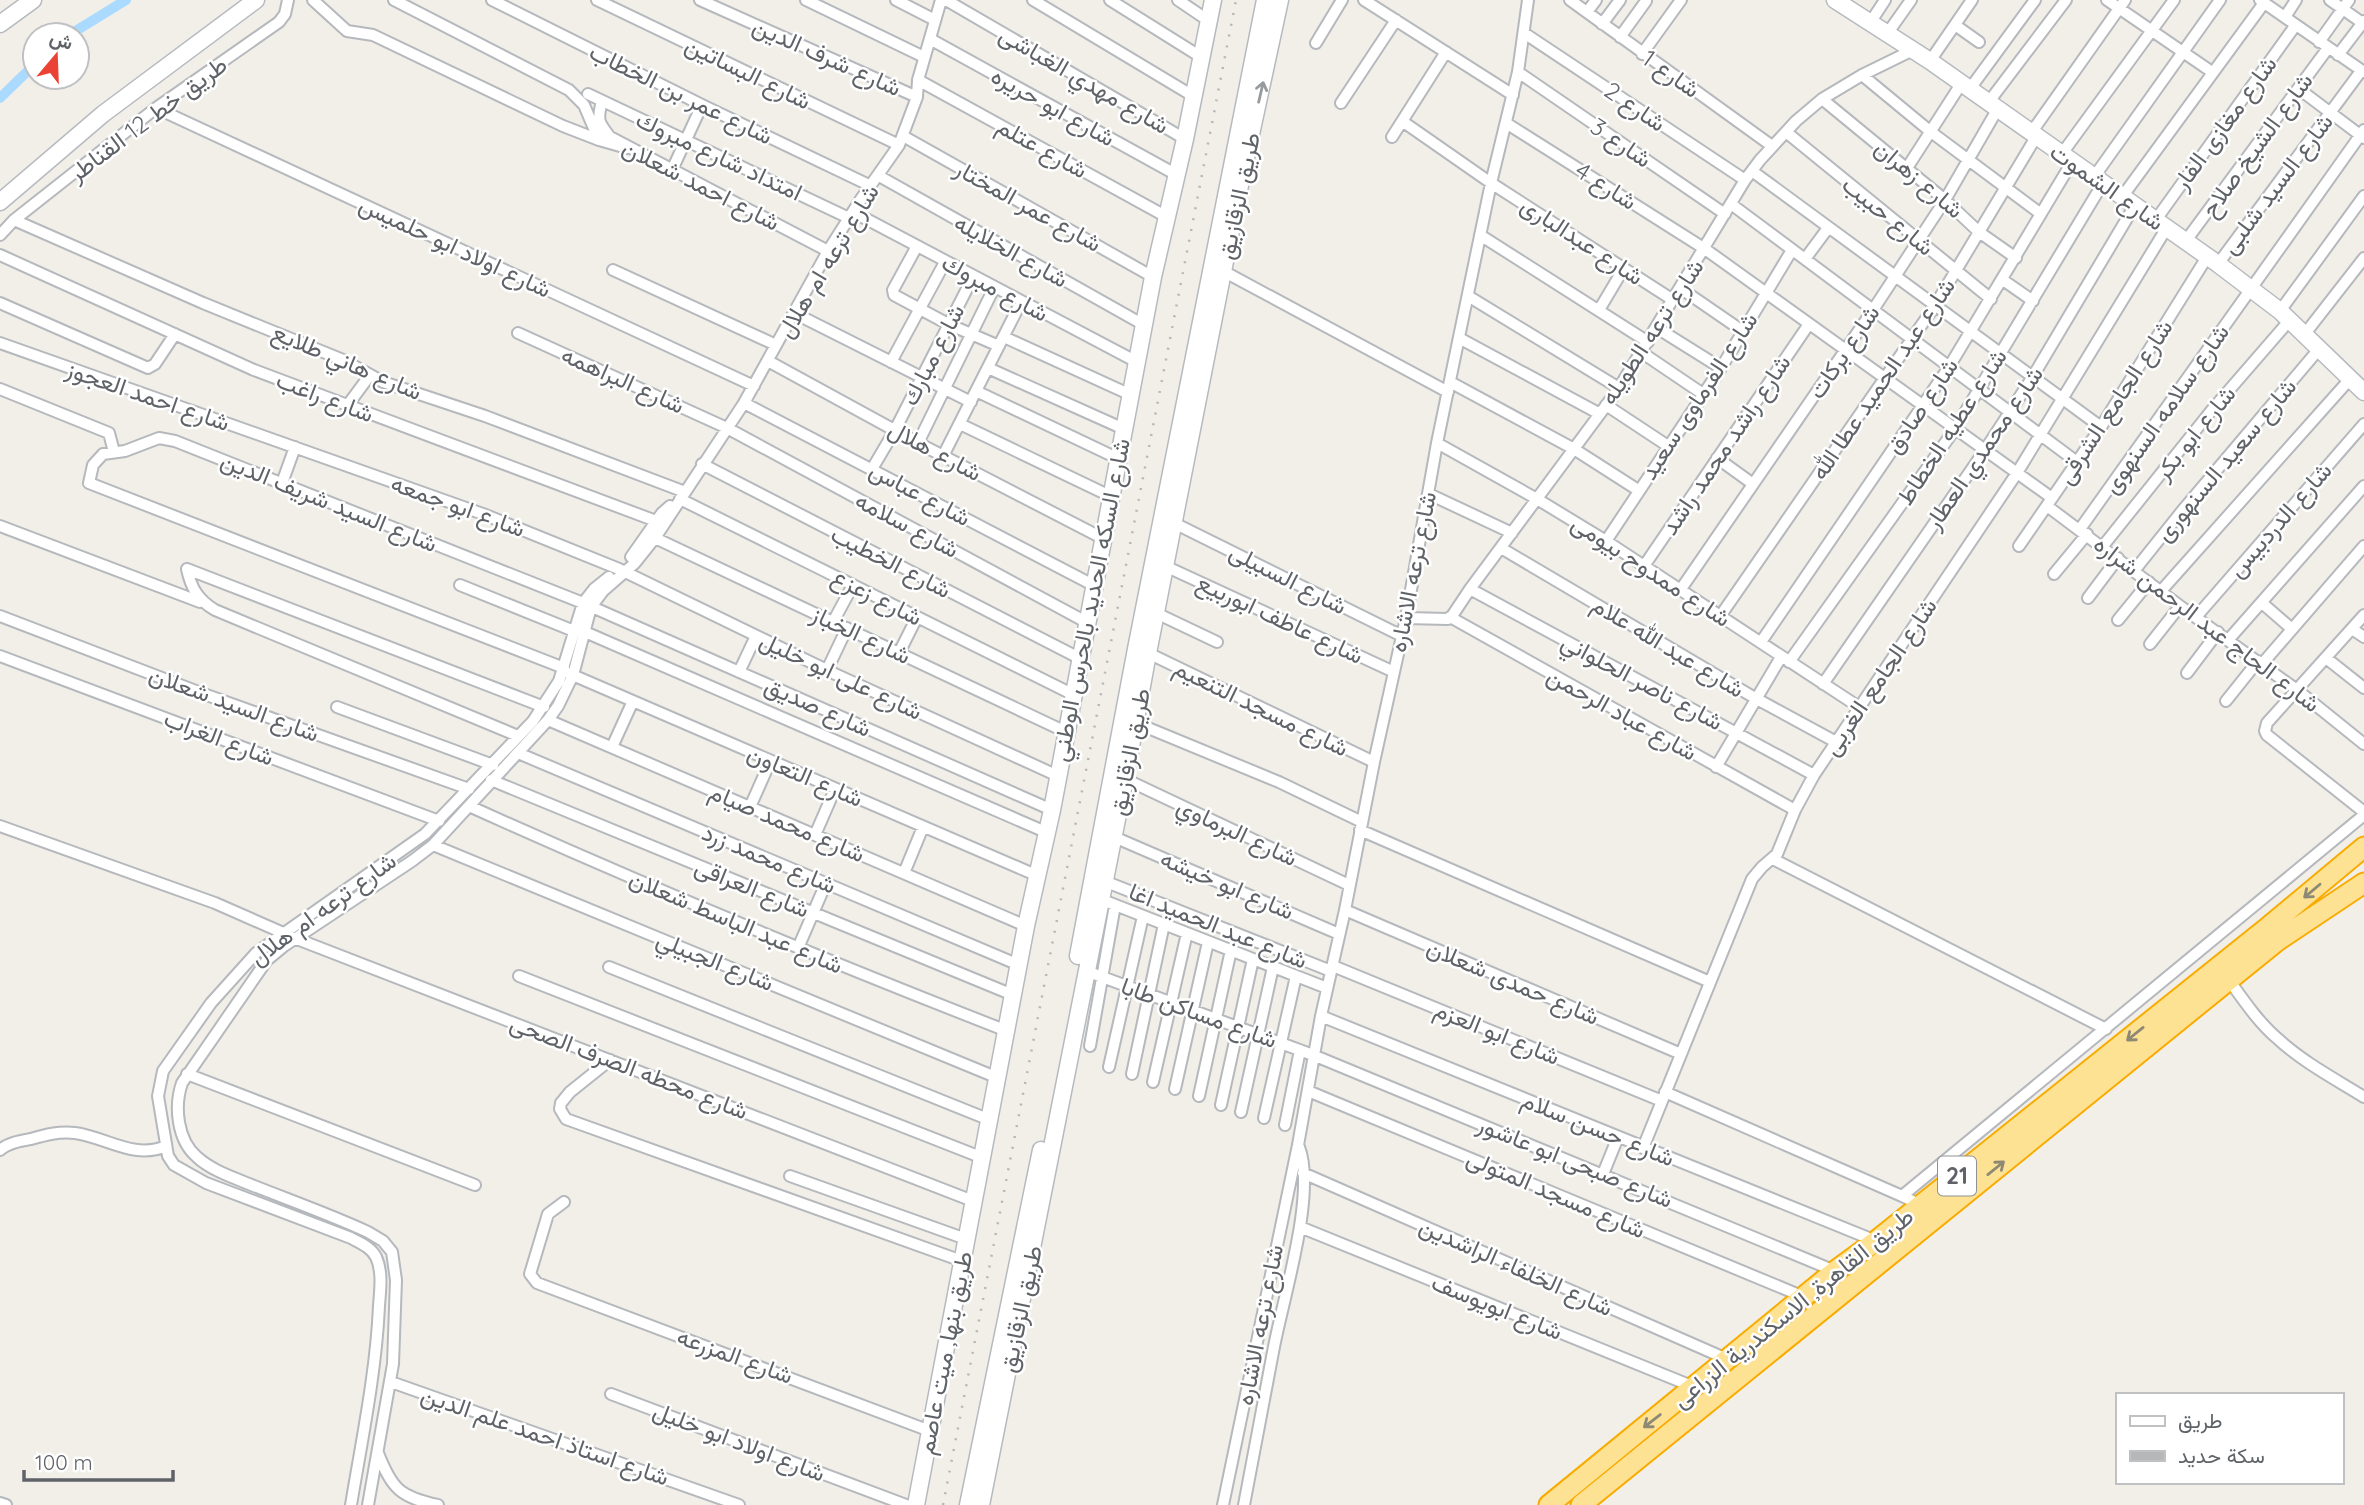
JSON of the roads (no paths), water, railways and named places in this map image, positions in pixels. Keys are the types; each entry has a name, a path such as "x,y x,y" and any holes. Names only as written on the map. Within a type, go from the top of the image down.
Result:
{"highway":[{"name":"طريق القاهرة, الاسكندرية الزراعى","path":"1549,1505 1835,1271 2267,928 2364,847"},
{"name":"طريق القاهرة, الاسكندرية الزراعى","path":"1581,1505 2229,980 2304,922 2364,883"}],"main road":[{"name":"طريق خط 12 القناطر","path":"0,202 103,114 256,0"},
{"name":"شارع السكه الحديد بالحرس الوطني","path":"973,1201 1026,926 1048,833 1153,277 1213,0"},
{"name":"طريق الزقازيق","path":"968,1505 1052,1094 1101,875 1204,339 1265,0"},
{"name":"طريق الزقازيق","path":"981,1505 1107,902 1101,875 1114,837 1136,723 1174,523 1204,339 1223,271 1280,0"},
{"name":"شارع الشموت","path":"1835,0 1930,61 2213,260 2284,316 2364,392"},
{"path":"0,24 29,1"},
{"name":"طريق بنها, ميت عاصم","path":"916,1505 973,1201"}],"street":[{"name":"طريق خط 12 القناطر","path":"0,235 14,220 156,108 279,22 285,14 288,0"},
{"path":"313,0 347,31 373,35 493,90 535,113 599,140 627,148"},
{"path":"394,0 569,90 584,105 599,140"},
{"name":"شارع عمر بن الخطاب","path":"492,0 702,105 875,181"},
{"name":"شارع البساتين","path":"597,0 901,140"},
{"name":"شارع شرف الدين","path":"700,0 916,97"},
{"path":"806,0 924,57"},
{"path":"896,0 935,20"},
{"name":"شارع ترعه ام هلال","path":"351,1505 374,1366 380,1283 380,1268 376,1257 371,1250 351,1238 196,1178 174,1165 168,1156 158,1096 163,1071 233,977 264,946 412,861 433,845 548,720 558,706 566,671 594,589 623,570 655,538 744,403 828,251 901,140 916,97 918,80 935,20 944,0"},
{"name":"شارع مهدي الغباشى","path":"944,0 1185,139"},
{"path":"1033,0 1194,96"},
{"path":"1110,0 1201,57"},
{"path":"1178,0 1209,21"},
{"path":"1316,43 1342,0"},
{"path":"1364,0 1513,95"},
{"name":"شارع ترعه الاشاره","path":"1223,1505 1298,1145 1321,1016 1402,636 1437,443 1491,183 1518,72 1528,0"},
{"name":"شارع 1","path":"1570,0 1772,146"},
{"path":"1587,12 1595,0"},
{"path":"1602,24 1620,0"},
{"path":"1642,54 1681,0"},
{"path":"1870,23 1885,0"},
{"path":"1887,34 1911,0"},
{"path":"1930,61 1972,0"},
{"path":"1908,168 1965,87 2035,0"},
{"name":"شارع بركات","path":"1681,589 1873,310 1945,200 1993,106 2066,0"},
{"path":"2107,0 2122,4 2152,30 2212,72"},
{"name":"شارع صادق","path":"1761,642 1971,333 2041,214 2067,158 2174,0"},
{"name":"شارع عطيه الخطاط","path":"1716,767 1755,698 1955,429 2033,301 2098,180 2220,0"},
{"path":"2284,17 2296,0"},
{"path":"2330,0 2346,4 2364,23 2339,55"},
{"path":"1620,37 1646,1"},
{"path":"2262,1 2363,71"},
{"name":"شارع محمدي العطار","path":"1823,684 1986,450 2032,378 2128,201 2262,1"},
{"name":"شارع عبد الحميد عطا الله","path":"1721,615 1934,307 2006,188 2033,135 2122,4"},
{"name":"شارع الشيخ صلاح","path":"2185,242 2299,89 2346,4"},
{"path":"1341,103 1396,20"},
{"path":"1955,25 1979,42"},
{"name":"شارع مغازى الفار","path":"2161,225 2295,26"},
{"name":"شارع 2","path":"1524,33 1828,228 2101,428"},
{"name":"شارع ابو حريره","path":"930,38 1177,175"},
{"name":"شارع ترعه الطويله","path":"1450,618 1619,388 1748,176 1772,146 1822,99 1862,75 1913,50"},
{"path":"1392,137 1446,52"},
{"name":"شارع السيد شلبى","path":"2213,260 2363,71"},
{"name":"شارع 3","path":"1518,72 1805,259 2077,462"},
{"path":"1862,75 1967,160 2041,214"},
{"name":"شارع عتلم","path":"918,80 1167,217"},
{"path":"2299,89 2363,134"},
{"name":"امتداد شارع مبروك","path":"588,94 851,215"},
{"name":"شارع زهران","path":"1822,99 1908,168 1979,232 2016,258"},
{"name":"شارع احمد شعلان","path":"602,101 598,117 610,137 828,251"},
{"path":"672,170 702,105"},
{"name":"شارع اولاد ابو حلميس","path":"156,108 754,386"},
{"name":"شارع عبدالبارى","path":"1402,121 1491,183 1674,300"},
{"name":"شارع 4","path":"1506,124 1705,249 1885,378"},
{"name":"شارع حبيب","path":"1786,132 1991,299"},
{"name":"شارع سلامه السنهوى","path":"2054,574 2250,288 2363,134"},
{"name":"شارع عمر المختار","path":"901,140 1153,277"},
{"name":"شارع الخلايله","path":"875,181 1144,326"},
{"name":"شارع ابو بكر","path":"2103,546 2284,316 2364,196"},
{"name":"شارع مبروك","path":"851,215 1137,362"},
{"name":"شارع هاني طلايع","path":"14,220 203,303 343,360 369,376 485,416 681,498"},
{"name":"شارع الجامع الغربى","path":"1643,1148 1752,879 1773,859 1814,775 2018,473 2161,225"},
{"path":"1805,259 1828,228"},
{"path":"1480,235 1599,310 1703,394"},
{"path":"917,247 892,293 919,310 972,335 1001,342 1131,395"},
{"name":"شارع الفرماوى سعيد","path":"1606,541 1744,332 1792,250"},
{"name":"شارع راغب","path":"0,255 254,370 656,521"},
{"path":"2304,335 2364,258"},
{"name":"شارع الجامع الشرقى","path":"2020,546 2213,260"},
{"path":"891,362 945,262"},
{"path":"1599,310 1624,268"},
{"path":"613,270 776,345"},
{"path":"1223,271 1574,449 1639,490"},
{"name":"شارع مبارك","path":"872,470 973,277"},
{"path":"2003,280 2033,301"},
{"path":"918,443 994,288"},
{"path":"1680,288 1744,332"},
{"path":"1468,296 1619,388"},
{"path":"943,456 1021,302"},
{"path":"0,303 148,368 155,364 175,334"},
{"path":"794,313 945,389 974,396 1119,459"},
{"name":"شارع راشد محمد راشد","path":"1644,566 1809,324"},
{"path":"1657,328 1720,368"},
{"name":"شارع البراهمه","path":"518,333 727,428"},
{"path":"1459,338 1603,410 1668,446"},
{"name":"شارع احمد العجوز","path":"0,343 295,447"},
{"name":"شارع سعيد السنهورى","path":"2134,571 2319,349"},
{"name":"شارع هلال","path":"768,361 918,443 1104,539"},
{"path":"988,368 1124,429"},
{"path":"347,406 369,376"},
{"name":"شارع الحاج عبد الرحمن شراره","path":"1885,378 2018,473 2083,532 2180,606 2260,662 2364,744"},
{"path":"2161,591 2350,379"},
{"path":"0,389 109,433 114,452"},
{"name":"شارع عباس","path":"744,403 1095,586"},
{"path":"960,424 1112,497"},
{"name":"شارع الدردبيس","path":"2196,617 2364,424"},
{"name":"شارع سلامه","path":"727,428 1088,623"},
{"name":"شارع السيد شريف الدين","path":"89,483 97,460 103,454 125,452 153,440 167,439 587,605"},
{"name":"شارع ممدوح بيومى","path":"1437,443 1606,541 1858,707"},
{"path":"282,483 295,447"},
{"name":"شارع ابو جمعه","path":"295,447 483,514 623,570"},
{"path":"1717,458 1753,484"},
{"name":"شارع الخطيب","path":"702,464 1081,659"},
{"name":"شارع التعاون","path":"89,483 566,671 770,762 1038,876"},
{"path":"2229,639 2364,486"},
{"path":"1429,494 1512,533"},
{"name":"شارع ترعه ام هلال","path":"623,570 656,521 681,498"},
{"name":"شارع زعزع","path":"681,498 1074,695"},
{"name":"شارع السبيلى","path":"1174,523 1402,636"},
{"path":"0,526 205,604 519,736"},
{"name":"شارع الخباز","path":"655,538 1066,732"},
{"path":"2226,701 2364,546"},
{"name":"شارع عبد الله علام","path":"1501,548 1755,698 1836,742"},
{"path":"2088,598 2118,558"},
{"name":"شارع عاطف ابوربيع","path":"1166,566 1394,672"},
{"path":"205,604 194,592 187,569 544,707"},
{"name":"شارع على ابو خليل","path":"623,570 827,670 1058,776"},
{"path":"2118,620 2149,582"},
{"path":"460,585 640,656 1048,833"},
{"path":"833,622 853,585"},
{"name":"شارع ناصر الحلواني","path":"1470,589 1814,775"},
{"path":"2262,603 2292,629"},
{"name":"شارع صديق","path":"587,605 1052,810"},
{"path":"2150,645 2180,606"},
{"path":"1156,613 1217,642"},
{"path":"1902,1196 2364,813 2265,731 2267,723 2364,615"},
{"name":"شارع السيد شعلان","path":"0,616 469,789"},
{"path":"900,653 917,617"},
{"path":"1405,618 1450,618"},
{"name":"شارع عباد الرحمن","path":"1450,618 1795,810"},
{"path":"827,670 846,628"},
{"path":"2352,629 2364,637"},
{"path":"2187,673 2218,632"},
{"path":"640,656 650,634"},
{"path":"739,672 756,636"},
{"name":"شارع مسجد التنعيم","path":"1148,653 1374,762"},
{"name":"شارع الغراب","path":"0,656 439,821"},
{"path":"2326,658 2364,688"},
{"path":"707,685 716,662"},
{"name":"شارع ترعه ام هلال","path":"368,1505 391,1382 396,1280 392,1252 383,1241 368,1232 227,1175 197,1158 187,1147 178,1114 178,1093 187,1074 258,972 276,952 297,939 332,906 439,821 544,707 566,671"},
{"path":"612,747 633,701"},
{"path":"337,707 493,765"},
{"name":"شارع محمد صيام","path":"548,720 1026,926"},
{"path":"1136,723 1254,771 1361,826 1710,982"},
{"name":"شارع محمد زرد","path":"518,753 1019,965"},
{"path":"750,807 770,762"},
{"path":"936,784 945,763"},
{"name":"شارع البرماوي","path":"1125,779 1349,885"},
{"name":"شارع العراقى","path":"491,780 1013,995"},
{"path":"816,835 835,789"},
{"name":"شارع عبد الباسط شعلان","path":"469,806 628,877 1007,1031"},
{"name":"شارع محطه الصرف الصحى","path":"0,826 215,903 297,939 973,1201"},
{"path":"904,873 923,827"},
{"name":"شارع ابو خيشه","path":"1114,837 1339,934"},
{"name":"شارع الجبيلي","path":"433,845 998,1078"},
{"path":"1773,859 2106,1028"},
{"name":"شارع عبد الحميد اغا","path":"1101,875 1332,969"},
{"path":"798,948 826,883"},
{"path":"1107,902 1327,988"},
{"name":"شارع حمدى شعلان","path":"1345,910 1681,1054"},
{"path":"1109,1067 1143,916"},
{"path":"1132,1074 1164,925"},
{"path":"1153,1082 1187,933"},
{"path":"1175,1089 1208,942"},
{"path":"1199,1096 1231,950"},
{"path":"1221,1105 1253,959"},
{"path":"609,967 990,1120"},
{"path":"1241,1112 1273,967"},
{"name":"شارع ابو العزم","path":"1332,969 1664,1096 1921,1205"},
{"path":"1090,1046 1093,974"},
{"name":"شارع مساكن طابا","path":"1093,974 1313,1055"},
{"path":"519,976 983,1158"},
{"path":"1264,1118 1296,976"},
{"path":"2229,980 2277,1039 2364,1097"},
{"name":"شارع حسن سلام","path":"1321,1016 1876,1241"},
{"path":"1285,1125 1300,1050"},
{"name":"شارع صبحى ابو عاشور","path":"1313,1055 1835,1271"},
{"path":"610,1060 565,1097 560,1109 566,1119 962,1262"},
{"path":"187,1074 475,1185"},
{"name":"شارع مسجد المتولى","path":"1308,1091 1804,1297"},
{"path":"0,1150 11,1144 64,1132 146,1152 166,1146"},
{"path":"1603,1174 1618,1137"},
{"name":"شارع ترعه الاشاره","path":"1244,1505 1300,1227 1303,1174 1298,1145"},
{"name":"شارع الخلفاء الراشدين","path":"1303,1174 1729,1360"},
{"path":"790,1176 966,1239"},
{"name":"شارع المزرعه","path":"564,1202 553,1208 544,1224 530,1274 533,1280 930,1431"},
{"name":"شارع ابويوسف","path":"1300,1227 1694,1387"},
{"name":"شارع استاذ احمد علم الدين","path":"391,1382 739,1505"},
{"name":"شارع اولاد ابو خليل","path":"611,1394 906,1505"},
{"path":"378,1453 387,1477 397,1489 409,1497 438,1505"},
{"path":"0,1503 6,1505"}],"waterway":[{"path":"91,21 126,0"},
{"path":"0,98 21,78"}],"railway":[{"path":"943,1505 1236,0"}]}
